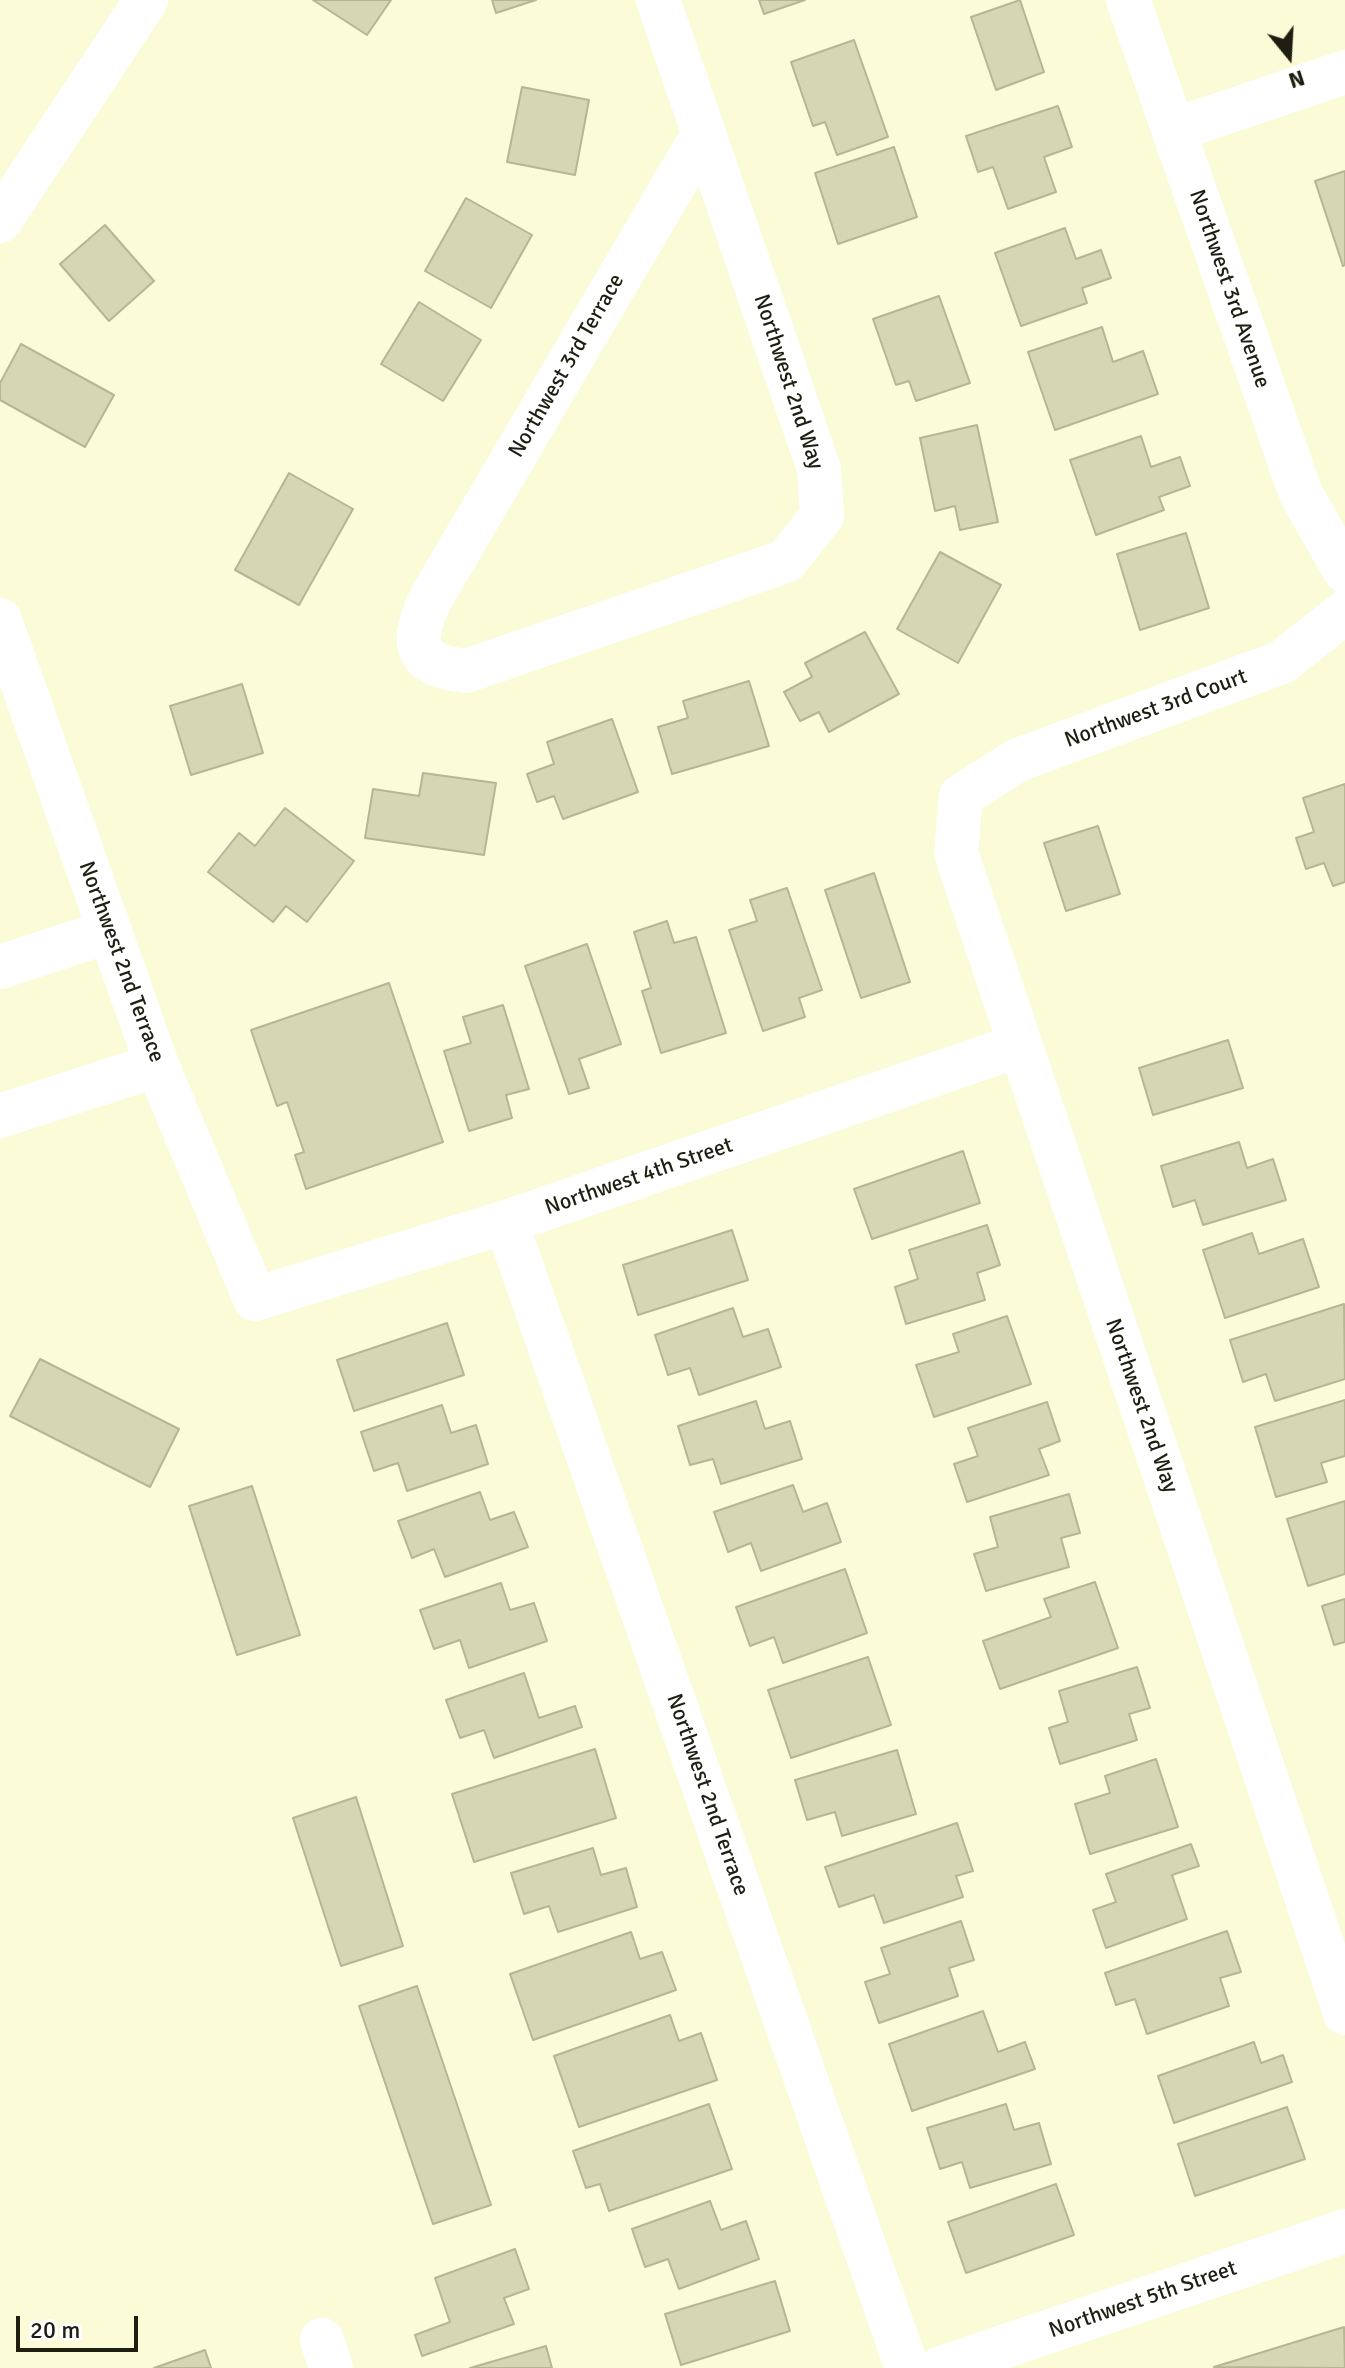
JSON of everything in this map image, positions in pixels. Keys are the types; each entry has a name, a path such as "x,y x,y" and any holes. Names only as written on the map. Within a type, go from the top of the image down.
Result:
{"street":[{"path":"0,221 146,0"},
{"name":"Northwest 2nd Way","path":"431,598 417,627 419,649 438,668 466,671 786,561 822,516 819,469 658,0"},
{"name":"Northwest 3rd Avenue","path":"1128,0 1301,494 1345,571"},
{"path":"1174,130 1345,72"},
{"name":"Northwest 3rd Terrace","path":"431,598 703,135"},
{"name":"Northwest 3rd Court","path":"961,796 1018,760 1282,662 1345,612"},
{"name":"Northwest 2nd Terrace","path":"0,620 157,1065 255,1299"},
{"name":"Northwest 2nd Way","path":"961,796 956,853 1345,2013"},
{"path":"0,967 110,931"},
{"name":"Northwest 4th Street","path":"255,1299 506,1222 1020,1045"},
{"path":"0,1116 157,1065"},
{"name":"Northwest 2nd Terrace","path":"506,1222 907,2368"},
{"name":"Northwest 5th Street","path":"941,2368 1345,2231"}],"building":[{"path":"313,0 391,0 367,35"},
{"path":"492,0 536,0 496,13"},
{"path":"759,0 805,0 764,14"},
{"path":"1020,0 1044,72 996,90 971,17"},
{"path":"854,40 888,137 837,155 825,122 813,126 791,62"},
{"path":"522,87 589,100 575,175 507,162"},
{"path":"1058,106 1072,147 1044,157 1056,192 1008,209 993,167 978,172 966,136"},
{"path":"894,147 917,217 838,244 815,173"},
{"path":"1345,171 1345,265 1343,266 1315,181"},
{"path":"466,198 532,235 491,308 425,271"},
{"path":"105,225 154,281 109,321 60,264"},
{"path":"1065,228 1076,259 1101,250 1111,278 1082,288 1087,303 1021,326 995,253"},
{"path":"939,296 970,383 916,401 909,381 896,385 873,319"},
{"path":"419,302 481,340 443,401 381,364"},
{"path":"1102,327 1113,362 1143,351 1158,394 1055,430 1028,352"},
{"path":"21,344 114,395 85,447 0,400 0,383"},
{"path":"977,425 998,522 960,530 955,506 935,511 920,438"},
{"path":"1141,436 1151,467 1180,457 1190,486 1159,497 1164,510 1096,535 1070,460"},
{"path":"289,473 353,509 299,605 235,570"},
{"path":"1186,533 1209,608 1140,630 1117,554"},
{"path":"940,552 1001,585 958,663 897,629"},
{"path":"865,632 899,694 829,732 819,712 800,721 784,692 812,677 805,663"},
{"path":"749,681 769,746 672,774 658,727 688,718 683,701"},
{"path":"242,684 263,753 191,775 170,706"},
{"path":"612,719 638,792 563,819 554,796 537,802 527,774 554,764 547,742"},
{"path":"423,773 496,783 484,855 365,838 373,789 419,796"},
{"path":"1345,784 1345,882 1333,886 1324,863 1306,869 1296,838 1314,832 1303,798"},
{"path":"285,808 354,861 307,922 286,906 273,922 208,872 239,833 255,846"},
{"path":"1098,826 1120,894 1066,911 1044,843"},
{"path":"874,873 910,982 861,998 825,890"},
{"path":"787,888 822,990 799,998 805,1017 763,1031 729,930 757,921 750,900"},
{"path":"667,921 674,943 696,937 726,1033 661,1053 642,991 651,988 634,932"},
{"path":"587,944 621,1044 579,1059 589,1088 569,1094 525,966"},
{"path":"389,983 443,1142 306,1189 295,1155 304,1152 287,1102 277,1106 251,1030"},
{"path":"503,1005 529,1089 506,1095 512,1118 469,1131 444,1051 471,1043 463,1017"},
{"path":"1228,1040 1243,1088 1153,1115 1139,1068"},
{"path":"1239,1142 1247,1168 1273,1159 1286,1200 1203,1225 1195,1200 1173,1207 1161,1166"},
{"path":"963,1151 980,1203 872,1239 854,1189"},
{"path":"987,1225 1000,1265 977,1273 985,1300 906,1324 895,1287 918,1279 909,1250"},
{"path":"732,1230 748,1280 638,1315 623,1265"},
{"path":"1252,1233 1259,1254 1303,1239 1319,1287 1225,1318 1203,1250"},
{"path":"1344,1304 1345,1379 1275,1401 1266,1374 1243,1382 1230,1340"},
{"path":"733,1308 743,1337 768,1329 781,1367 699,1395 690,1368 668,1375 655,1335"},
{"path":"1007,1316 1031,1384 934,1417 916,1365 959,1352 953,1334"},
{"path":"447,1323 464,1375 354,1411 337,1360"},
{"path":"40,1359 179,1429 150,1487 10,1416"},
{"path":"1345,1400 1345,1456 1321,1463 1327,1482 1276,1497 1255,1427"},
{"path":"756,1401 765,1429 790,1421 802,1459 721,1484 713,1459 690,1465 678,1426"},
{"path":"1047,1402 1060,1441 1039,1449 1049,1475 967,1502 954,1464 978,1456 968,1428"},
{"path":"442,1405 451,1433 476,1425 488,1464 407,1491 398,1463 374,1471 361,1432"},
{"path":"793,1485 803,1512 827,1503 841,1542 761,1571 751,1543 728,1552 714,1512"},
{"path":"252,1486 300,1635 237,1655 189,1506"},
{"path":"480,1492 490,1520 514,1512 528,1547 445,1577 434,1549 412,1558 398,1521"},
{"path":"1069,1494 1080,1533 1061,1538 1069,1567 986,1591 974,1554 998,1547 990,1517"},
{"path":"1345,1501 1345,1574 1308,1586 1287,1519"},
{"path":"845,1569 867,1633 783,1663 774,1637 750,1646 736,1607"},
{"path":"1095,1582 1118,1648 1000,1689 983,1641 1051,1617 1044,1599"},
{"path":"501,1583 510,1610 534,1603 547,1641 469,1668 460,1640 434,1649 420,1610"},
{"path":"1345,1599 1345,1642 1334,1645 1322,1606"},
{"path":"868,1657 891,1725 791,1758 768,1690"},
{"path":"1137,1667 1150,1708 1129,1714 1137,1740 1060,1764 1049,1728 1068,1722 1059,1691"},
{"path":"524,1673 539,1718 575,1706 582,1727 494,1758 484,1730 460,1738 446,1700"},
{"path":"595,1749 616,1818 474,1862 452,1794"},
{"path":"897,1750 916,1814 842,1836 835,1812 807,1820 795,1780"},
{"path":"1156,1759 1178,1827 1090,1854 1075,1804 1110,1793 1105,1776"},
{"path":"356,1797 403,1946 341,1966 293,1818"},
{"path":"957,1823 973,1871 956,1876 963,1897 884,1923 874,1895 839,1907 825,1867"},
{"path":"1191,1844 1199,1866 1172,1875 1187,1919 1106,1948 1093,1910 1116,1902 1106,1874"},
{"path":"593,1848 601,1875 626,1868 637,1907 558,1932 549,1906 524,1914 511,1873"},
{"path":"961,1921 974,1960 949,1968 958,1996 879,2023 865,1982 890,1974 881,1948"},
{"path":"1227,1931 1241,1972 1220,1978 1229,2006 1147,2034 1135,1999 1116,2005 1105,1973"},
{"path":"631,1932 640,1959 662,1952 676,1990 533,2040 510,1974"},
{"path":"417,1986 491,2205 433,2224 359,2006"},
{"path":"983,2011 998,2052 1025,2042 1035,2069 912,2111 889,2044"},
{"path":"670,2015 679,2041 701,2033 717,2080 579,2127 554,2056"},
{"path":"1254,2042 1261,2063 1283,2055 1292,2082 1174,2123 1158,2076"},
{"path":"709,2104 732,2169 609,2211 600,2184 586,2188 573,2151"},
{"path":"1006,2104 1014,2130 1039,2123 1051,2164 970,2188 962,2162 940,2169 927,2128"},
{"path":"1287,2107 1305,2159 1195,2196 1178,2144"},
{"path":"1056,2184 1074,2235 966,2273 948,2222"},
{"path":"710,2201 721,2230 746,2221 759,2259 679,2289 668,2259 645,2267 632,2229"},
{"path":"515,2249 529,2289 504,2298 514,2324 422,2356 415,2335 450,2322 435,2278"},
{"path":"775,2281 790,2331 681,2365 665,2314"},
{"path":"1344,2327 1345,2368 1214,2367"},
{"path":"546,2346 552,2368 470,2368"},
{"path":"205,2350 211,2368 154,2368"}]}
